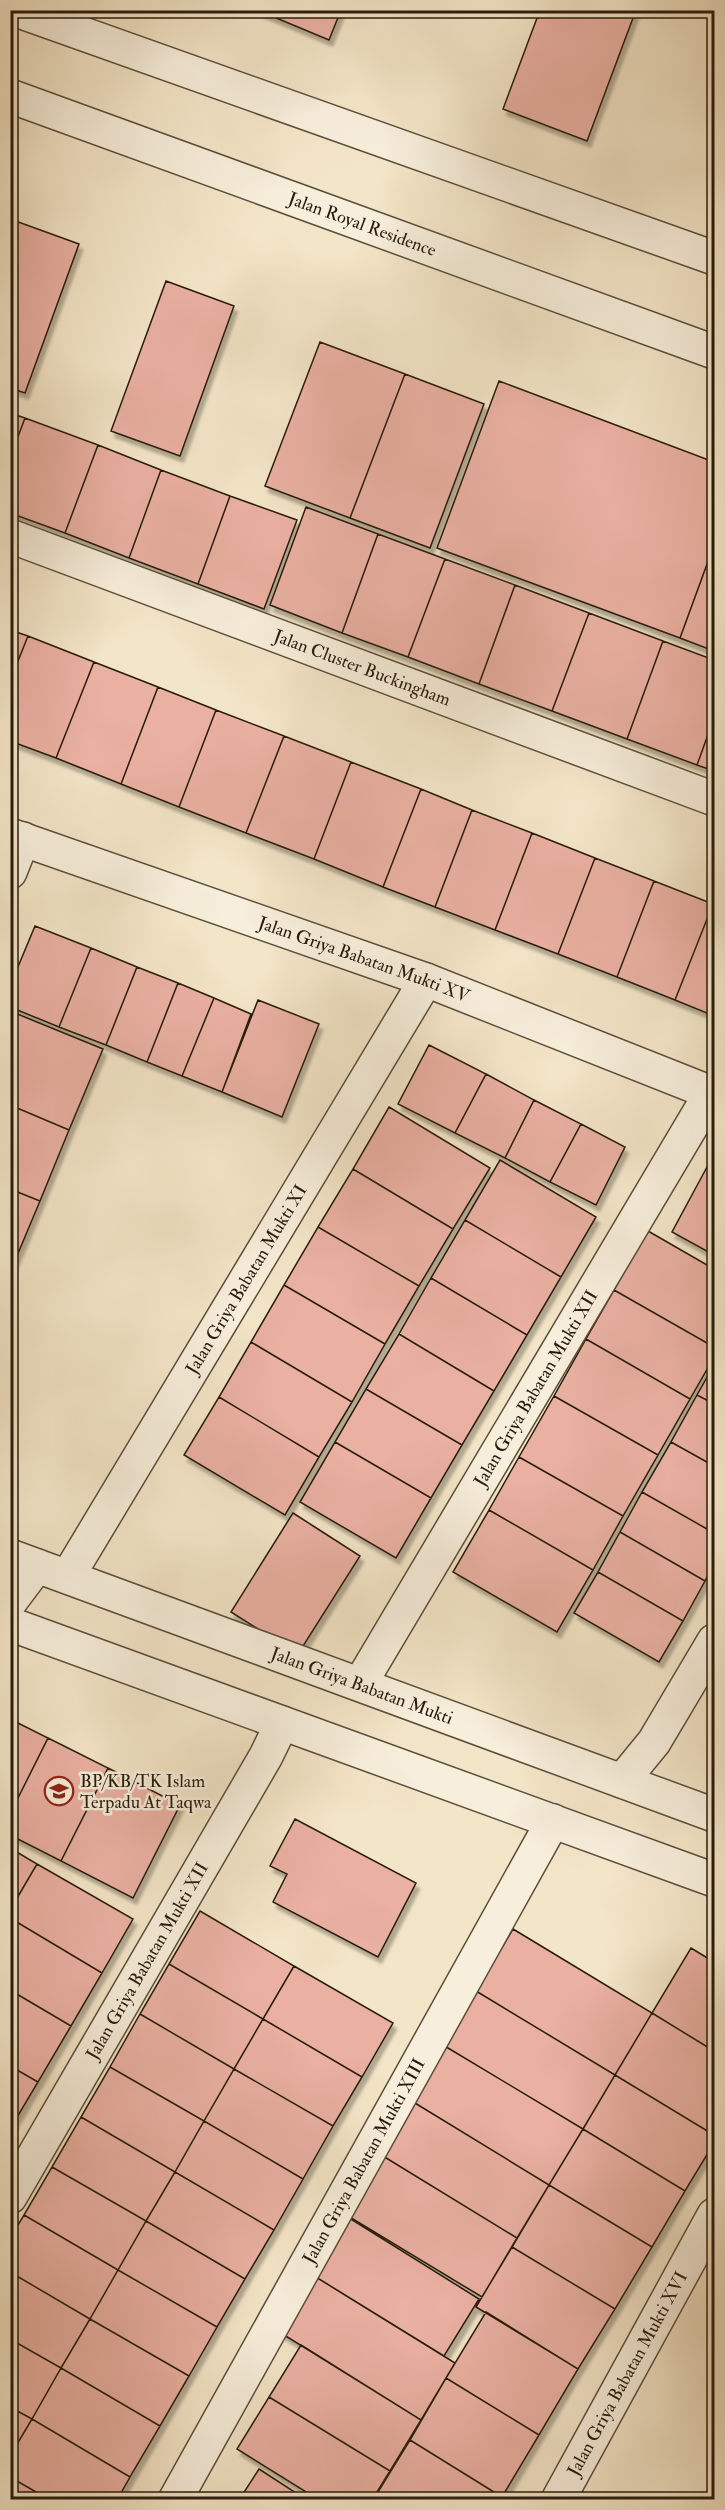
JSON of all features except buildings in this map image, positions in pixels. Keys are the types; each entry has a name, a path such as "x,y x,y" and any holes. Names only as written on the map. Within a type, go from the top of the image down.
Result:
{"street":[{"path":"16,10 714,258"},
{"name":"Jalan Royal Residence","path":"10,96 714,352"},
{"name":"Jalan Cluster Buckingham","path":"10,536 714,799"},
{"path":"10,872 17,837"},
{"name":"Jalan Griya Babatan Mukti XV","path":"17,837 426,980 712,1094"},
{"name":"Jalan Griya Babatan Mukti XI","path":"68,1576 93,1530 426,980"},
{"name":"Jalan Griya Babatan Mukti XII","path":"360,1684 712,1094"},
{"path":"10,1602 24,1561"},
{"name":"Jalan Griya Babatan Mukti","path":"24,1561 714,1815"},
{"path":"10,1624 714,1880"},
{"path":"622,1781 654,1742 714,1641"},
{"name":"Jalan Griya Babatan Mukti XII","path":"10,2197 266,1756 282,1723"},
{"name":"Jalan Griya Babatan Mukti XIII","path":"175,2499 553,1821"},
{"name":"Jalan Griya Babatan Mukti XVI","path":"558,2499 714,2215"}],"place":[{"name":"BP/KB/TK Islam Terpadu At Taqwa","path":"59,1791"}]}
